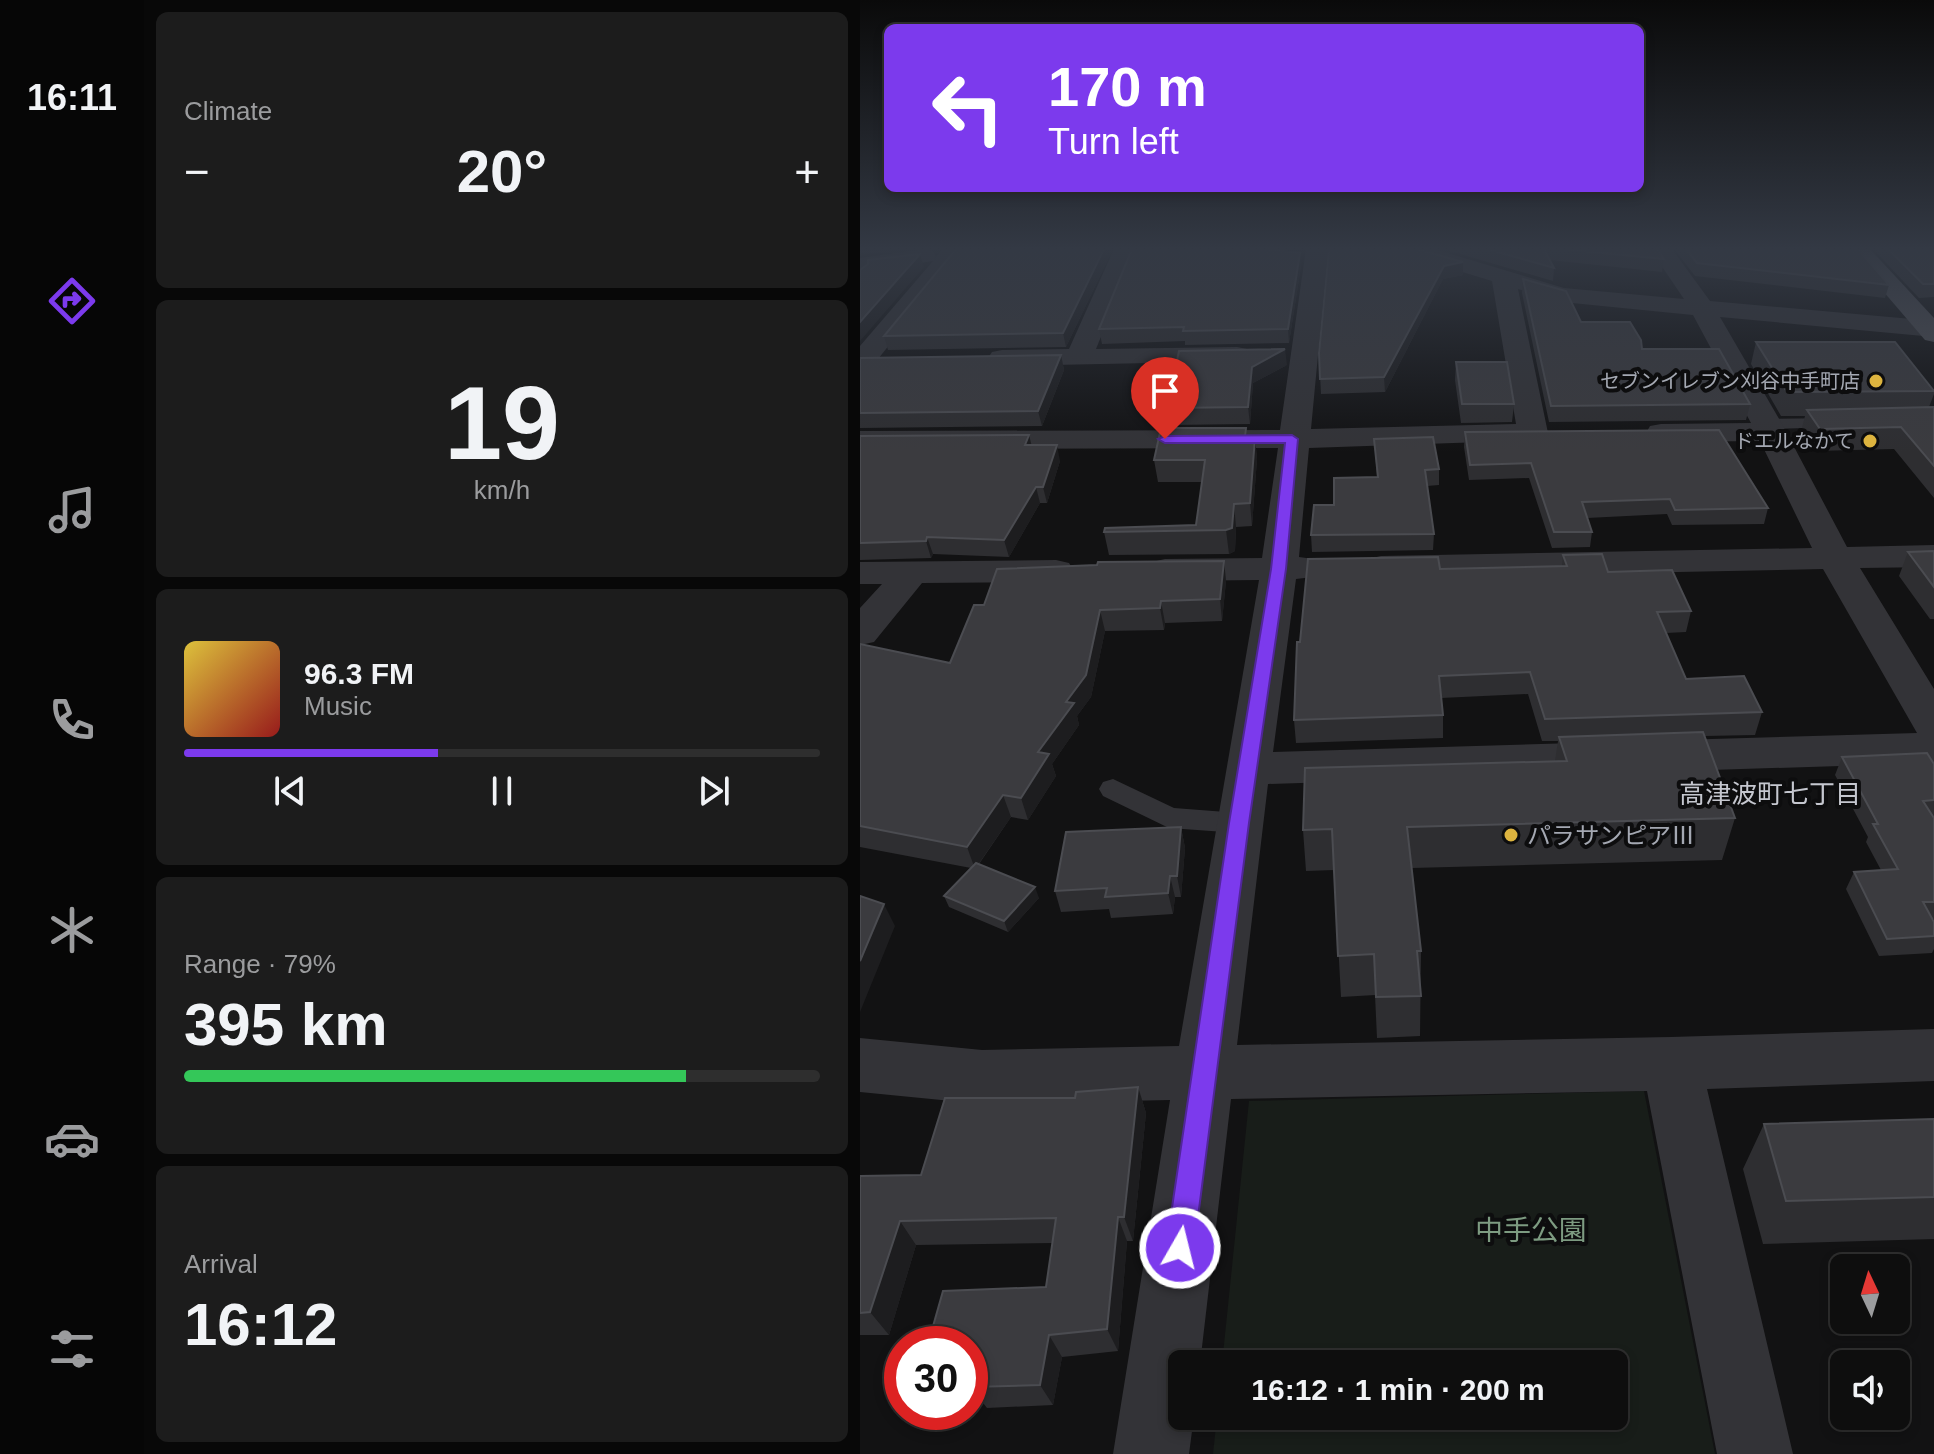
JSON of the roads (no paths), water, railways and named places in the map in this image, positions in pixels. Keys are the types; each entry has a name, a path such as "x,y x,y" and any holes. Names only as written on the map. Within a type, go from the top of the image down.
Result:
{"street":[{"path":"861,362 898,317"},
{"path":"1079,357 1096,317"},
{"path":"1151,1454 1239,823 1279,569 1306,317"},
{"path":"1511,317 1533,433"},
{"path":"1707,317 1769,428 1835,558 1934,725"},
{"path":"1796,317 1932,331"},
{"path":"970,359 1303,354"},
{"path":"861,362 892,361"},
{"path":"1628,433 1769,428"},
{"path":"860,440 1292,439 1565,433"},
{"path":"1135,570 1934,556"},
{"path":"860,573 1087,570"},
{"path":"860,633 912,572"},
{"path":"1249,769 1934,748"},
{"path":"860,1065 982,1077 1671,1064 1934,1055"},
{"path":"1671,1064 1755,1454"}],"lane":[{"path":"1769,428 1858,423"},
{"path":"1113,789 1169,818 1239,823"}],"place":[{"name":"セブンイレブン刈谷中手町店","path":"1876,381"},
{"name":"ドエルなかて","path":"1870,441"},
{"name":"パラサンピアⅢ","path":"1511,835"}],"district":[{"name":"高津波町七丁目","path":"1770,794"}],"park label":[{"name":"中手公園","path":"1531,1230"}]}
